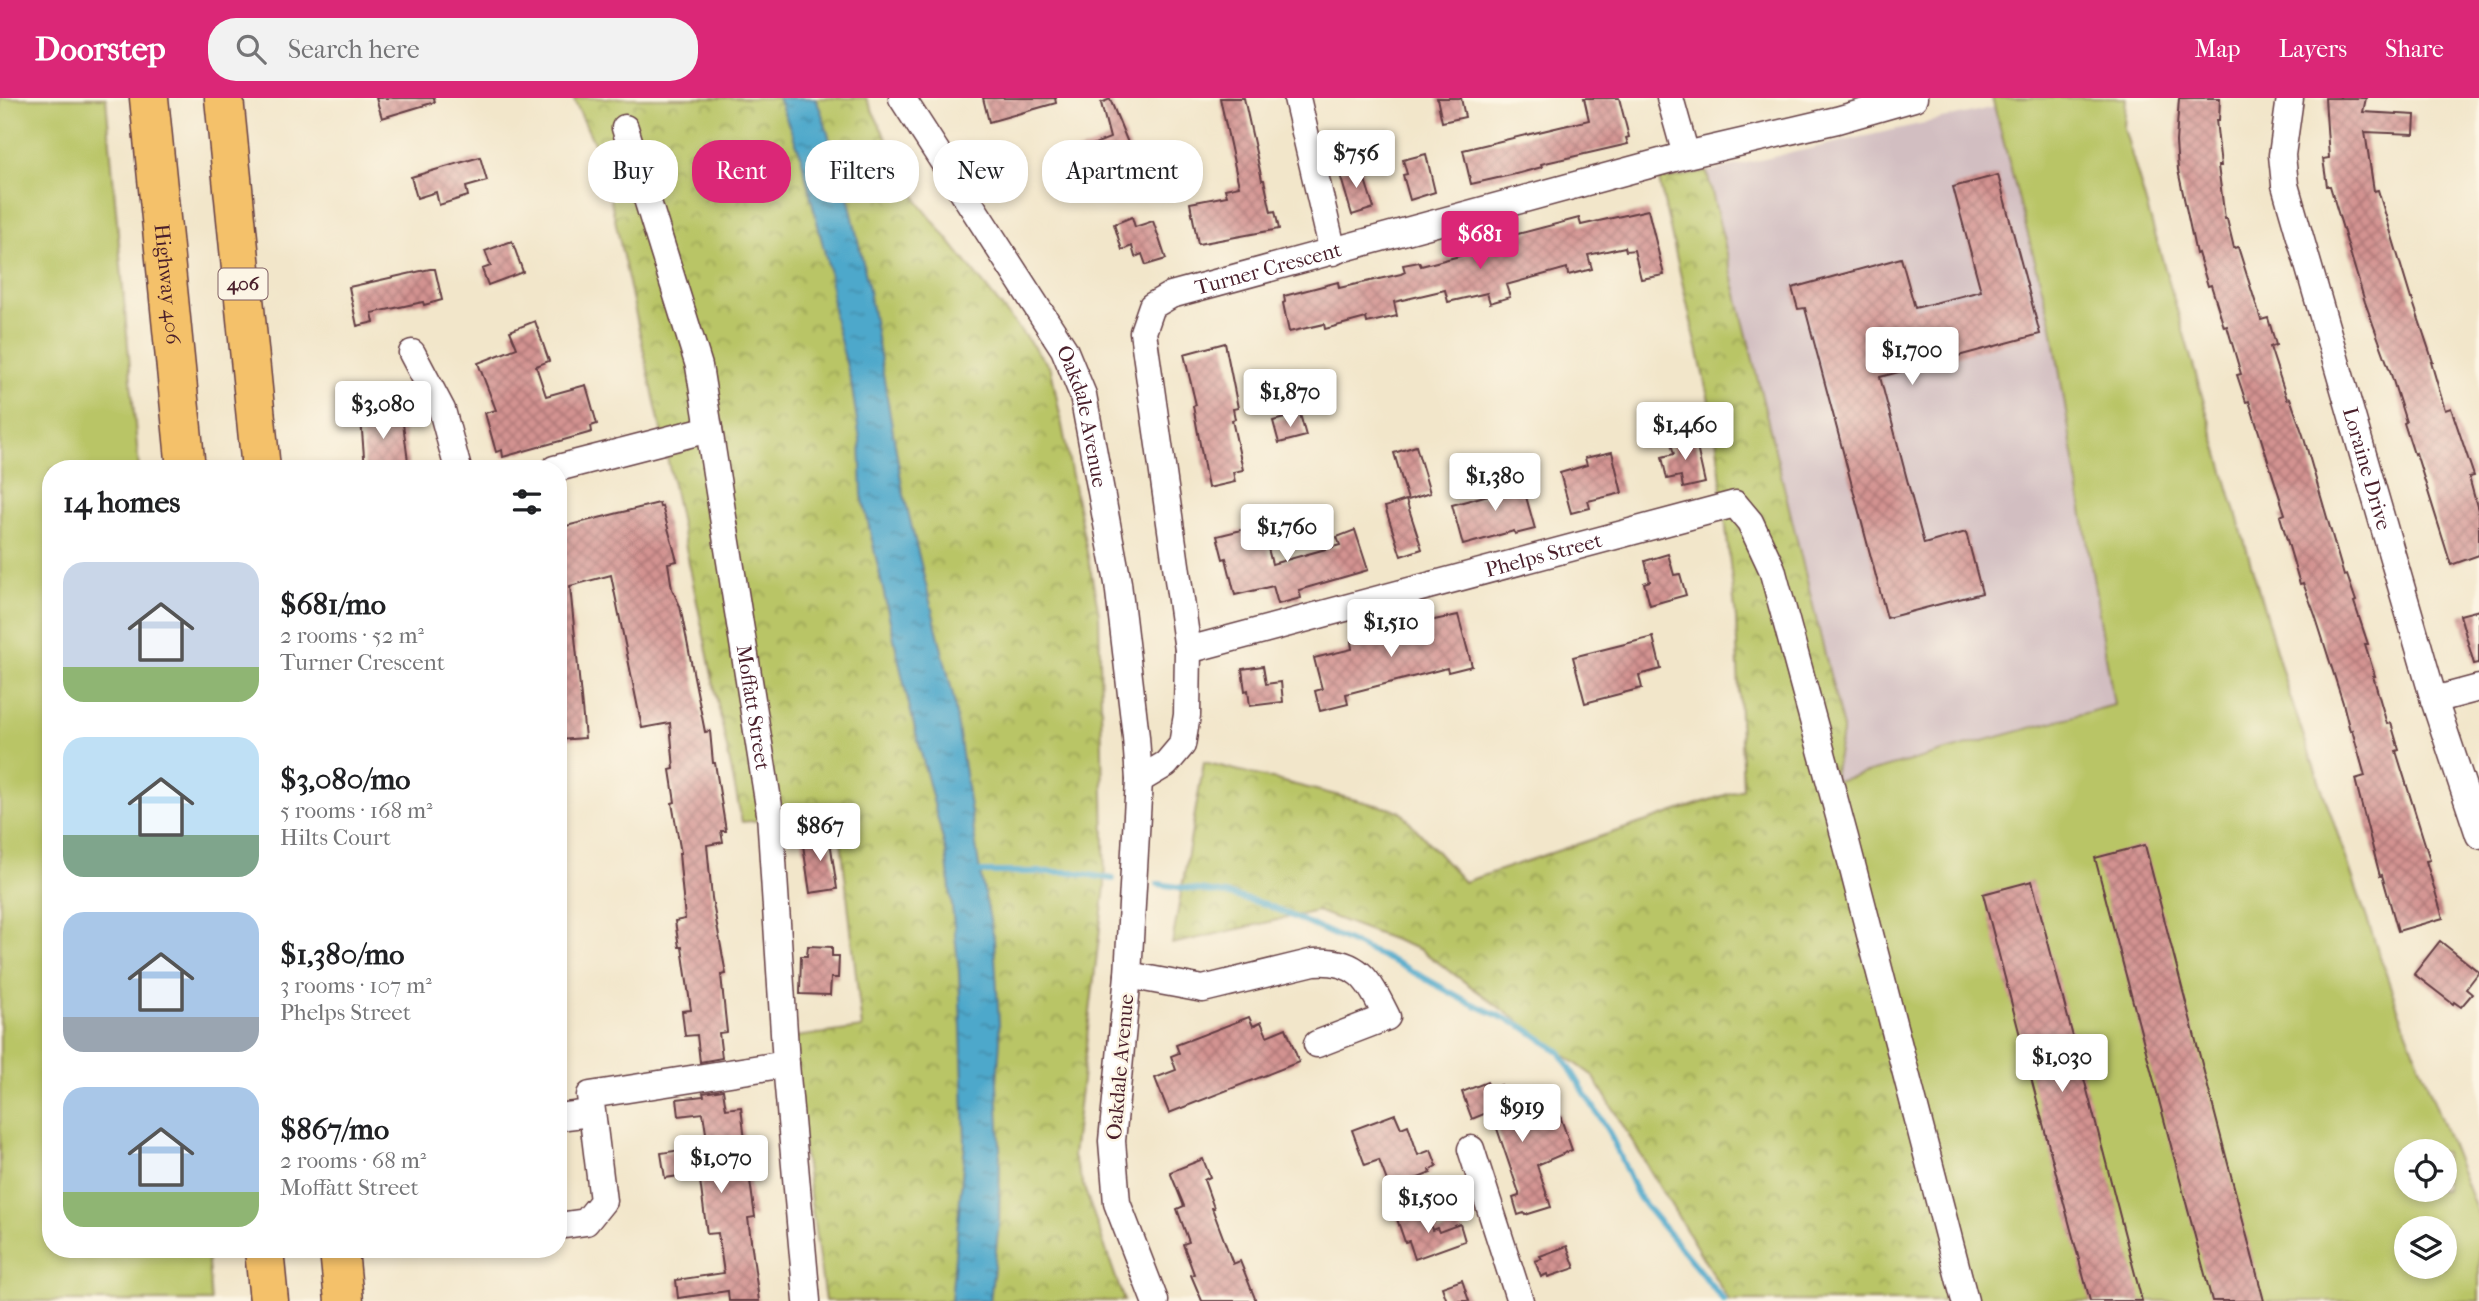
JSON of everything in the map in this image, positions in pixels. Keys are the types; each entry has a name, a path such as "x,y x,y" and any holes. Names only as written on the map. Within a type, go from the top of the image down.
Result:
{"highway":[{"name":"Highway 406","path":"149,98 185,460"},
{"name":"406","path":"224,98 260,460"},
{"path":"265,1258 269,1301"},
{"path":"340,1258 344,1301"}],"street":[{"name":"Oakdale Avenue","path":"902,98 1064,349 1083,395 1118,583 1139,780 1128,975 1112,1141 1117,1203 1156,1301"},
{"path":"1297,98 1333,252"},
{"path":"1670,98 1686,155"},
{"name":"Turner Crescent","path":"1139,780 1166,764 1182,746 1187,715 1188,650 1143,332 1152,306 1171,295 1686,155 1837,120 1914,98"},
{"name":"Loraine Drive","path":"2290,98 2282,155 2285,185 2434,700 2479,835"},
{"name":"Moffatt Street","path":"625,128 699,366 770,813 786,1065 807,1301"},
{"path":"412,353 442,410 456,460"},
{"path":"567,466 709,429"},
{"name":"Phelps Street","path":"1188,650 1735,504 1750,522 1772,569 1965,1301"},
{"path":"2434,700 2479,688"},
{"path":"1128,975 1203,989 1314,962 1329,961 1340,964 1355,971 1370,983 1387,1017 1317,1044"},
{"path":"567,1225 586,1222 603,1200 590,1095 786,1065"},
{"path":"567,1116 591,1113"},
{"path":"1471,1149 1520,1301"}],"shaded area":[{"path":"1995,107 2052,326 2114,705 1833,782 1843,728 1707,172"}],"green space":[{"path":"0,98 106,98 138,460 42,460 42,1258 208,1258 211,1301 0,1301"},
{"path":"573,98 866,98 887,140 805,140 805,203 919,203 1051,369 1099,613 1105,886 1073,1156 1124,1301 825,1301 788,1038 862,1028 838,814 742,822 672,480 611,203 678,203 678,140 593,140"},
{"path":"1992,98 2126,98 2124,128 2288,691 2400,1014 2449,1139 2394,1139 2394,1202 2457,1202 2457,1160 2479,1217 2479,1301 1962,1301 1833,782 2114,705 2052,326"},
{"path":"1707,172 1843,728 1833,782 1962,1301 1729,1301 1593,1076 1421,950 1317,911 1172,944 1204,762 1400,811 1464,882 1743,789 1736,619 1715,427 1659,180"}],"water":[{"path":"778,98 815,98 821,111 830,140 805,140 805,173 800,153"},
{"path":"812,203 850,203 868,285 903,491 953,695 980,872 994,939 1000,1040 997,1083 1000,1145 999,1224 990,1301 951,1301 965,1142 959,972 946,852 906,693 862,495 860,440 851,382 834,317 830,274"}],"building":[{"path":"376,98 434,98 435,102 382,118"},
{"path":"983,98 1055,98 1056,103 989,122"},
{"path":"1220,98 1244,98 1262,180 1271,212 1275,211 1279,229 1198,244 1190,203 1203,203 1203,201 1227,196 1225,189 1239,186"},
{"path":"1437,98 1461,98 1465,117 1442,122"},
{"path":"1584,98 1619,98 1629,137 1626,138 1628,144 1471,184 1463,150 1589,120"},
{"path":"2179,98 2220,98 2219,120 2216,120 2221,166 2218,166 2225,219 2234,248 2238,247 2261,320 2268,318 2276,345 2270,347 2287,399 2290,398 2303,435 2344,576 2347,575 2356,601 2354,602 2368,644 2365,644 2373,676 2387,724 2391,723 2399,750 2396,751 2430,860 2426,861 2443,918 2398,931 2382,875 2380,876 2355,779 2365,776 2352,730 2350,731 2315,615 2303,583 2300,584 2280,516 2285,514 2249,401 2246,402 2237,375 2241,374 2227,326 2224,327 2211,285 2208,286 2198,253 2196,254 2178,170 2176,142"},
{"path":"2325,98 2366,98 2363,112 2415,115 2414,134 2365,132 2374,191 2378,190 2433,362 2445,410 2451,408 2474,476 2469,477 2479,514 2479,555 2451,565 2330,186 2327,186 2323,159 2329,158"},
{"path":"1110,99 1127,140 1105,140 1110,138 1101,103"},
{"path":"1426,154 1435,192 1410,200 1403,175 1407,174 1403,160"},
{"path":"480,157 487,181 466,187 468,196 439,205 436,192 417,198 411,177"},
{"path":"1360,164 1374,208 1352,215 1339,171"},
{"path":"1998,175 2040,334 1880,377 1924,544 1966,532 1982,593 1887,618 1805,308 1798,309 1792,288 1901,258 1915,308 1981,291 1953,187"},
{"path":"1648,210 1664,275 1641,279 1634,250 1626,251 1625,247 1588,255 1592,269 1568,275 1567,268 1506,285 1510,297 1490,303 1487,293 1448,302 1445,290 1394,302 1397,316 1367,323 1366,318 1325,329 1324,324 1289,332 1284,296 1338,282 1339,288 1401,274 1405,272 1403,265 1419,262 1421,266 1475,252 1474,249 1515,237 1514,235 1579,218 1581,225"},
{"path":"1132,217 1135,227 1153,221 1166,259 1146,265 1142,254 1135,257 1132,246 1122,250 1114,224"},
{"path":"512,241 523,272 488,285 482,269 491,266 485,251"},
{"path":"435,269 442,300 372,313 374,322 357,326 349,287"},
{"path":"535,321 549,361 536,366 546,396 586,385 597,424 591,426 592,432 503,457 502,450 496,452 485,413 496,410 478,363 517,348 510,331"},
{"path":"1225,343 1238,408 1233,409 1235,419 1232,420 1243,470 1233,472 1235,482 1208,488 1193,406 1196,405 1184,354"},
{"path":"377,405 378,418 402,416 408,460 364,460 360,406"},
{"path":"1300,414 1306,436 1279,443 1273,421"},
{"path":"1694,434 1705,483 1683,488 1681,476 1667,479 1662,457 1674,454 1670,440"},
{"path":"1416,446 1430,493 1408,500 1394,453"},
{"path":"1612,452 1622,493 1588,501 1590,508 1571,513 1560,473 1587,465 1585,458"},
{"path":"1520,475 1535,529 1515,534 1514,531 1463,545 1452,505 1499,492 1496,481"},
{"path":"1406,500 1422,549 1401,556 1385,507"},
{"path":"659,503 660,507 662,506 677,561 668,563 672,589 680,606 705,732 710,731 726,831 721,831 723,842 707,845 712,898 726,974 721,975 727,1032 719,1033 722,1058 700,1062 697,1035 685,1036 682,1011 691,1010 682,947 679,947 675,921 685,919 681,853 672,803 675,802 670,770 674,769 670,723 642,728 611,575 570,586 585,738 567,739 567,526"},
{"path":"1262,525 1272,564 1340,545 1337,537 1355,530 1368,570 1299,590 1301,598 1278,604 1273,586 1235,595 1226,558 1223,559 1217,536"},
{"path":"1668,554 1674,575 1680,574 1686,595 1650,605 1644,583 1650,581 1645,561"},
{"path":"2479,610 2479,663 2474,664 2460,615"},
{"path":"1458,615 1472,666 1448,672 1447,668 1346,694 1348,704 1320,711 1315,691 1322,689 1314,658 1352,649 1351,641"},
{"path":"1653,637 1661,669 1639,675 1642,688 1585,703 1573,657"},
{"path":"1263,666 1266,684 1281,682 1283,702 1250,706 1242,669"},
{"path":"829,834 837,889 810,893 802,838"},
{"path":"2145,845 2264,1301 2212,1301 2095,858"},
{"path":"2032,881 2142,1301 2090,1301 2058,1181 1983,894"},
{"path":"2440,941 2479,972 2466,989 2472,994 2461,1007 2454,1002 2453,1004 2414,974"},
{"path":"808,946 832,947 832,956 839,956 838,978 831,978 830,995 800,994 801,956 807,956"},
{"path":"1249,1017 1253,1026 1261,1022 1267,1036 1286,1028 1299,1062 1169,1113 1155,1078 1176,1070 1171,1056 1179,1053 1176,1045"},
{"path":"1487,1082 1490,1089 1501,1085 1517,1127 1559,1113 1572,1150 1537,1165 1551,1207 1518,1215 1513,1198 1519,1196 1519,1193 1491,1111 1472,1119 1462,1092"},
{"path":"723,1090 726,1109 741,1107 747,1140 755,1217 748,1218 759,1301 729,1301 728,1291 678,1298 676,1280 724,1273 718,1233 707,1234 699,1173 665,1178 661,1153 708,1146 703,1113 679,1116 677,1099 704,1096 703,1093"},
{"path":"1395,1114 1401,1128 1408,1125 1418,1155 1431,1150 1437,1166 1430,1170 1431,1173 1390,1189 1379,1160 1365,1165 1352,1130"},
{"path":"1203,1159 1210,1177 1204,1180 1212,1208 1233,1264 1240,1261 1256,1301 1202,1301 1191,1275 1194,1274 1183,1244 1189,1242 1177,1209 1184,1206 1170,1172"},
{"path":"1425,1209 1432,1230 1437,1228 1439,1232 1460,1224 1465,1241 1415,1259 1409,1241 1405,1242 1397,1219"},
{"path":"1567,1246 1575,1268 1541,1277 1535,1261 1542,1259 1540,1256"},
{"path":"1462,1280 1469,1301 1447,1301 1442,1287"}],"waterway":[{"path":"980,872 1072,872 1113,879"},
{"path":"1158,884 1225,894 1265,904 1397,963 1466,1001 1524,1027 1560,1052 1610,1134 1638,1196 1724,1301"}]}
